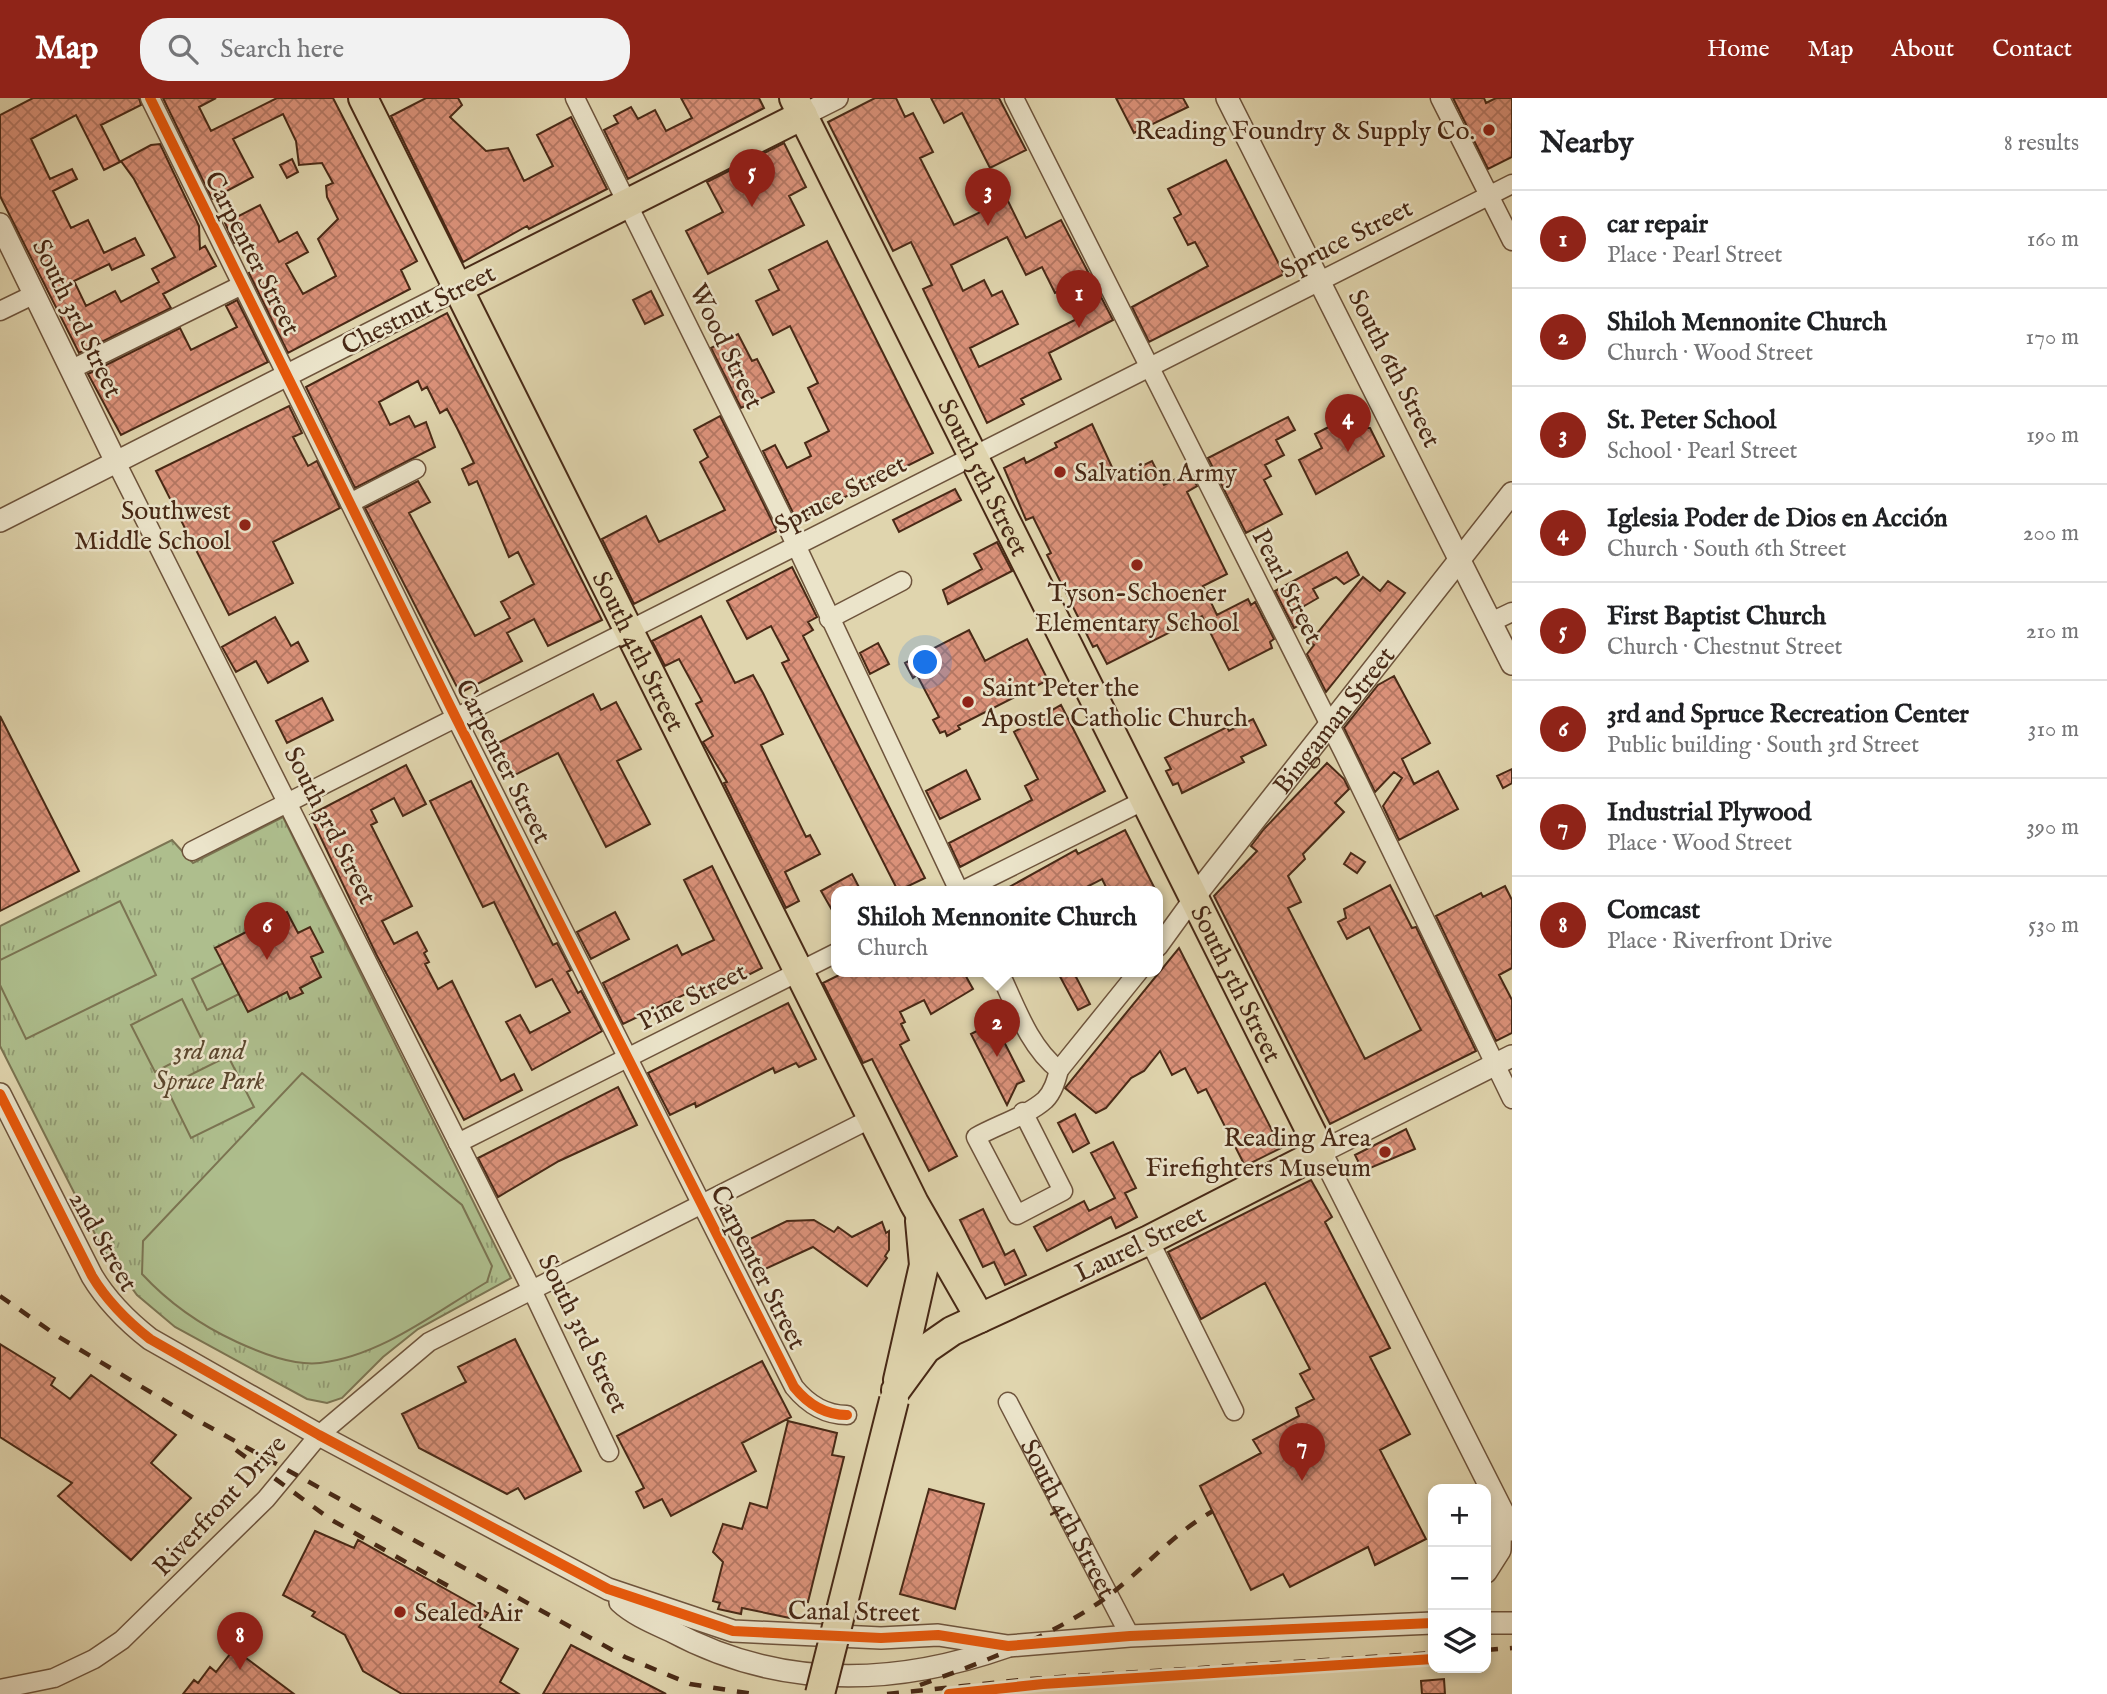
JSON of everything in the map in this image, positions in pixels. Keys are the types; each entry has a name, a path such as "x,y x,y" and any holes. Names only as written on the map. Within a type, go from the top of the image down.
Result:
{"main road":[{"name":"South 4th Street","path":"363,98 914,1203 980,1318"},
{"name":"Chestnut Street","path":"459,288 627,204 799,107"},
{"name":"South 5th Street","path":"799,107 1321,1152"},
{"name":"Laurel Street","path":"895,1395 926,1349 953,1331 1149,1240 1321,1152"},
{"name":"South 4th Street","path":"895,1395 924,1265 923,1232 914,1203"},
{"path":"820,1694 895,1395"}],"street":[{"name":"Carpenter Street","path":"150,98 456,718 794,1387 806,1401 836,1415 847,1415"},
{"name":"Wood Street","path":"575,98 796,546 958,886"},
{"name":"Chestnut Street","path":"799,107 836,98"},
{"name":"Pearl Street","path":"1014,98 1330,727 1503,1060 1512,1099"},
{"name":"South 6th Street","path":"1227,98 1512,664"},
{"path":"1440,98 1512,241"},
{"name":"Spruce Street","path":"192,851 1512,184"},
{"name":"South 3rd Street","path":"0,225 531,1288 610,1452"},
{"path":"72,369 242,285"},
{"name":"Chestnut Street","path":"0,521 459,288"},
{"path":"0,311 35,294"},
{"path":"351,503 416,469"},
{"name":"Bingaman Street","path":"1163,940 1512,493"},
{"path":"829,619 902,581"},
{"path":"1491,622 1512,612"},
{"path":"970,886 1145,800"},
{"name":"Pine Street","path":"458,1143 831,956"},
{"path":"1002,977 1035,1044 1046,1060 1059,1070"},
{"path":"1023,1112 1063,1191 1017,1215 976,1137 1023,1112 1044,1101 1052,1090 1059,1070 1134,977"},
{"name":"Laurel Street","path":"1321,1152 1503,1060"},
{"name":"2nd Street","path":"0,1094 92,1276 107,1299 150,1339 319,1435"},
{"name":"Riverfront Drive","path":"0,1689 33,1685 63,1674 122,1640 266,1499 319,1435 411,1354 455,1327 531,1288 872,1118"},
{"name":"South 5th Street","path":"1321,1152 1507,1506 1512,1530"},
{"path":"1149,1240 1234,1411"},
{"name":"South 4th Street","path":"1008,1402 1130,1636"},
{"name":"Canal Street","path":"319,1435 608,1589 733,1631 881,1638 938,1635 1008,1646 1130,1636 1427,1620"},
{"path":"1491,1564 1500,1550 1507,1506"},
{"name":"Canal Street","path":"608,1589 626,1607 691,1642 750,1664 802,1675 854,1678 892,1674 968,1660 1008,1646"},
{"path":"1491,1623 1512,1623"}],"green space":[{"name":"3rd and Spruce Park","path":"283,817 511,1278 418,1329 383,1357 342,1398 327,1403 307,1399 175,1327 137,1295 101,1246 0,1046 0,926 172,840 193,863"},
{"path":"120,901 156,975 26,1039 0,985 0,960"},
{"path":"223,963 239,994 207,1010 192,979"},
{"path":"182,999 205,1046 155,1072 131,1025"},
{"path":"228,1056 254,1107 191,1138 166,1087"},
{"path":"302,1073 462,1205 492,1266 487,1282 407,1331 365,1352 320,1363 299,1363 277,1358 224,1336 174,1304 142,1274 143,1241"}],"building":[{"path":"33,98 139,98 141,105 101,125 120,162 104,170 76,115 31,139 50,179 72,169 77,179 53,191 71,228 88,220 104,253 135,238 144,255 112,270 109,264 74,281 86,306 115,291 121,302 159,282 152,269 175,257 134,179 121,161 151,145 160,144 199,226 200,249 205,246 216,266 163,294 171,308 79,353 0,196 0,115"},
{"path":"163,98 216,98 199,107 211,131 277,98 333,98 417,261 401,270 410,289 288,353 249,273 260,267 244,238 234,243 225,223 260,205 279,242 297,232 308,252 286,264 303,294 336,276 318,239 338,219 327,197 326,186 333,183 322,163 299,165 296,141 283,114 233,139 253,177 212,199"},
{"path":"426,98 458,98 462,105 450,117 486,151 508,148 524,181 553,166 537,135 571,117 607,189 529,229 527,226 463,262 391,116"},
{"path":"681,98 759,98 764,108 628,179 604,130 618,123 614,116 631,107 638,119 655,110 666,131 692,118"},
{"path":"875,98 896,98 905,117 913,113 933,152 920,158 954,225 1007,199 1026,238 1061,220 1113,320 1049,353 1061,379 1021,399 1024,404 987,423 923,289 932,285 911,242 893,251 828,122","holes":["1007,237 1026,275 1042,267 1055,293 1068,287 1083,316 979,367 970,348 1018,324 1002,291 992,296 984,280 963,291 951,265"]},
{"path":"931,98 999,98 1026,150 990,168 962,113 944,123"},
{"path":"1116,98 1183,98 1188,107 1134,133"},
{"name":"Reading Foundry & Supply Co.","path":"1453,98 1484,98 1486,103 1496,98 1512,98 1512,157 1488,169"},
{"path":"784,143 806,187 789,196 804,225 708,274 686,231 723,212 707,182"},
{"path":"292,159 298,172 287,178 280,165"},
{"path":"1226,160 1284,274 1149,342 1132,307 1208,266 1195,242 1188,245 1174,218 1181,214 1168,189"},
{"path":"827,241 933,453 797,521 763,451 775,445 787,468 811,456 805,443 829,431 808,388 818,383 790,326 773,335 756,301 779,290 769,270"},
{"path":"651,291 663,315 645,324 633,300"},
{"path":"237,300 268,362 121,435 88,374 180,328 191,350 237,327 226,306"},
{"path":"447,313 602,620 548,646 534,619 507,633 522,661 460,693 365,508 418,481 430,502 409,513 475,636 510,618 501,602 534,584 518,552 509,557 477,481 469,485 462,469 474,463 457,428 447,409 440,413 427,387 422,390 418,381 379,402 390,425 409,416 415,427 426,422 435,447 355,488 306,387"},
{"path":"738,334 752,361 757,359 774,392 741,408 711,348"},
{"name":"Southwest Middle School","path":"289,406 302,433 293,437 308,466 317,461 340,508 273,542 293,583 229,615 156,471"},
{"path":"1354,414 1356,419 1360,417 1366,428 1370,428 1384,456 1316,494 1299,460 1322,448 1315,434"},
{"path":"720,416 777,531 634,604 602,539 646,516 659,542 725,510 700,462 708,457 694,430"},
{"path":"1288,417 1295,430 1276,440 1284,455 1265,465 1271,476 1264,480 1282,514 1246,533 1208,458"},
{"name":"Tyson-Schoener Elementary School","path":"1092,424 1117,478 1152,461 1164,485 1190,472 1197,486 1187,492 1227,574 1203,586 1217,615 1248,599 1251,605 1255,602 1274,639 1270,642 1272,648 1229,670 1202,616 1107,664 1097,645 1093,647 1047,555 1051,553 1033,517 1026,520 1004,468 1024,458 1026,463 1057,447 1055,443"},
{"path":"955,489 961,500 899,532 893,520"},
{"path":"997,542 1012,571 948,604 943,590 982,569 974,554"},
{"path":"1347,552 1359,575 1344,584 1336,577 1313,589 1318,598 1299,609 1306,621 1294,628 1275,591"},
{"path":"792,567 817,617 808,622 813,630 803,636 925,878 908,886 895,886 782,663 789,660 771,626 747,639 727,601"},
{"path":"1363,577 1380,591 1388,581 1405,593 1326,692 1307,654 1314,645 1310,642"},
{"path":"701,616 735,683 753,675 763,693 783,734 761,745 806,837 810,835 820,854 785,872 799,901 786,908 724,783 727,782 703,742 713,736 696,704 702,701 679,659 665,666 652,641"},
{"path":"275,617 291,646 298,642 308,661 268,683 256,661 236,672 222,647"},
{"name":"Saint Peter the Apostle Catholic Church","path":"969,630 985,661 1027,639 1048,680 958,726 960,729 947,736 945,731 940,733 933,720 939,717 917,675 913,678 905,663"},
{"path":"878,643 889,664 870,674 860,653"},
{"path":"1394,676 1430,743 1402,759 1414,784 1438,771 1458,809 1399,840 1383,806 1402,778 1394,772 1375,792 1344,728 1378,685"},
{"path":"593,694 601,710 616,702 641,749 617,761 650,824 606,847 558,753 511,777 494,745"},
{"path":"322,698 333,720 287,743 276,721"},
{"path":"1061,705 1105,791 960,867 949,843 1032,800 1025,786 1038,779 1014,732"},
{"path":"0,716 79,871 0,911"},
{"path":"1253,719 1266,745 1241,757 1244,762 1182,793 1178,783 1173,785 1166,771 1171,769 1165,758 1227,727 1229,731"},
{"path":"1327,763 1344,779 1349,789 1335,803 1344,812 1303,854 1305,859 1288,876 1301,902 1288,908 1365,1059 1421,1030 1369,927 1347,939 1338,922 1346,918 1344,909 1390,885 1412,928 1416,927 1476,1051 1330,1124 1214,896 1257,851 1251,846 1264,829"},
{"path":"406,765 426,804 403,816 394,798 371,810 377,822 371,825 412,906 382,921 394,944 417,932 427,951 424,953 429,962 425,964 438,989 452,981 501,1081 514,1074 522,1090 464,1120 376,954 310,815"},
{"path":"1512,769 1512,783 1503,788 1497,776"},
{"path":"966,770 980,799 940,819 926,791"},
{"path":"471,781 553,945 557,943 571,970 567,972 578,993 581,991 602,1031 532,1070 506,1022 520,1015 530,1033 570,1012 552,979 536,987 494,902 483,907 430,801"},
{"path":"1125,830 1153,886 1106,886 1102,879 1089,886 1011,886 1076,850 1078,854"},
{"path":"1351,853 1365,862 1357,873 1344,864"},
{"path":"712,866 762,968 705,997 700,987 623,1024 603,983 677,945 682,955 714,940 684,880"},
{"path":"852,874 858,886 831,886 831,908 821,891"},
{"path":"1505,886 1512,900 1512,968 1499,975 1512,1000 1512,1033 1496,1041 1436,916 1481,893 1483,897"},
{"path":"287,912 298,933 310,927 323,952 311,957 321,977 300,988 303,993 290,999 287,992 248,1012 215,948 252,929 249,923 264,915 267,922"},
{"path":"615,912 629,939 591,959 577,932"},
{"path":"1179,948 1281,1148 1245,1166 1206,1089 1198,1093 1185,1068 1172,1075 1160,1051 1144,1071 1131,1078 1106,1108 1096,1113 1065,1088 1155,977 1163,977 1163,968"},
{"path":"835,977 966,977 973,989 931,1014 924,1000 900,1012 905,1022 901,1024 909,1040 900,1045 957,1156 929,1171 872,1059 863,1063 823,983"},
{"path":"1060,977 1076,977 1090,1004 1078,1010"},
{"path":"788,1003 816,1059 799,1067 796,1063 775,1073 773,1068 696,1107 695,1103 670,1115 648,1073"},
{"path":"994,1022 1024,1081 1017,1084 1007,1105 971,1034"},
{"path":"618,1087 637,1125 559,1161 498,1197 478,1158"},
{"path":"1075,1114 1089,1143 1073,1152 1058,1123"},
{"name":"Reading Area Firefighters Museum","path":"1406,1129 1415,1149 1363,1171 1355,1155"},
{"path":"1113,1142 1136,1188 1125,1193 1137,1217 1116,1228 1111,1217 1047,1251 1034,1227 1084,1201 1089,1211 1115,1198 1091,1153"},
{"path":"1311,1180 1332,1217 1325,1222 1390,1348 1370,1357 1410,1434 1380,1450 1426,1539 1375,1565 1368,1547 1290,1587 1283,1574 1251,1590 1200,1486 1261,1453 1253,1440 1299,1416 1296,1408 1314,1399 1300,1374 1310,1369 1265,1283 1201,1319 1168,1252"},
{"path":"983,1209 1005,1255 1014,1250 1026,1275 1005,1285 994,1262 983,1267 960,1220"},
{"path":"814,1220 834,1232 838,1227 852,1237 882,1222 886,1233 889,1231 889,1250 885,1256 887,1258 867,1286 813,1247 763,1270 748,1240 787,1221"},
{"path":"515,1339 581,1471 525,1499 518,1488 507,1494 419,1448 402,1414 466,1382 458,1367"},
{"path":"0,1344 55,1378 51,1385 70,1399 91,1375 176,1435 151,1463 191,1498 131,1560 58,1496 72,1483 0,1437"},
{"path":"762,1361 791,1417 742,1443 756,1471 671,1516 662,1499 644,1508 636,1492 644,1488 617,1436"},
{"path":"788,1421 837,1433 832,1455 844,1457 808,1602 795,1599 790,1618 742,1608 741,1614 718,1609 720,1603 713,1601 723,1562 713,1552 723,1524 742,1529 750,1503 767,1508"},
{"path":"929,1489 984,1504 955,1609 900,1594"},
{"name":"Sealed Air","path":"315,1531 354,1548 358,1540 488,1613 479,1627 518,1649 500,1682 519,1694 402,1694 363,1671 345,1635 312,1616 315,1612 283,1595"},
{"name":"Sealed Air","path":"571,1645 666,1694 543,1694"},
{"path":"234,1649 294,1694 183,1694 194,1680 198,1683 210,1667 216,1672"},
{"path":"1444,1679 1445,1694 1422,1694 1421,1681"}],"railway":[{"path":"0,1296 59,1337 197,1420 625,1657 690,1684 753,1694"},
{"path":"236,1450 330,1519 450,1587"},
{"path":"920,1685 1013,1649 1079,1615 1115,1591 1183,1531 1213,1511"},
{"path":"1491,1650 1512,1648"},
{"path":"887,1694 1029,1679 1428,1653"}],"cycle path":[{"path":"150,98 456,718 794,1387 817,1407 831,1413 847,1415"},
{"path":"0,1094 92,1276 125,1318 150,1339 319,1435 608,1589 733,1631 881,1638 938,1635 1008,1646 1130,1636 1428,1623"},
{"path":"949,1694 1043,1684 1428,1659"}],"place":[{"name":"Reading Foundry & Supply Co.","path":"1489,130"},
{"name":"First Baptist Church","path":"752,207"},
{"name":"St. Peter School","path":"988,226"},
{"name":"car repair","path":"1079,328"},
{"name":"Iglesia Poder de Dios en Acción","path":"1348,452"},
{"name":"Salvation Army","path":"1060,472"},
{"name":"Southwest Middle School","path":"245,525"},
{"name":"Tyson-Schoener Elementary School","path":"1137,565"},
{"name":"Saint Peter the Apostle Catholic Church","path":"968,702"},
{"name":"3rd and Spruce Recreation Center","path":"267,960"},
{"name":"Shiloh Mennonite Church","path":"997,1057"},
{"name":"Reading Area Firefighters Museum","path":"1385,1152"},
{"name":"Industrial Plywood","path":"1302,1481"},
{"name":"Sealed Air","path":"400,1612"},
{"name":"Comcast","path":"240,1670"}]}
